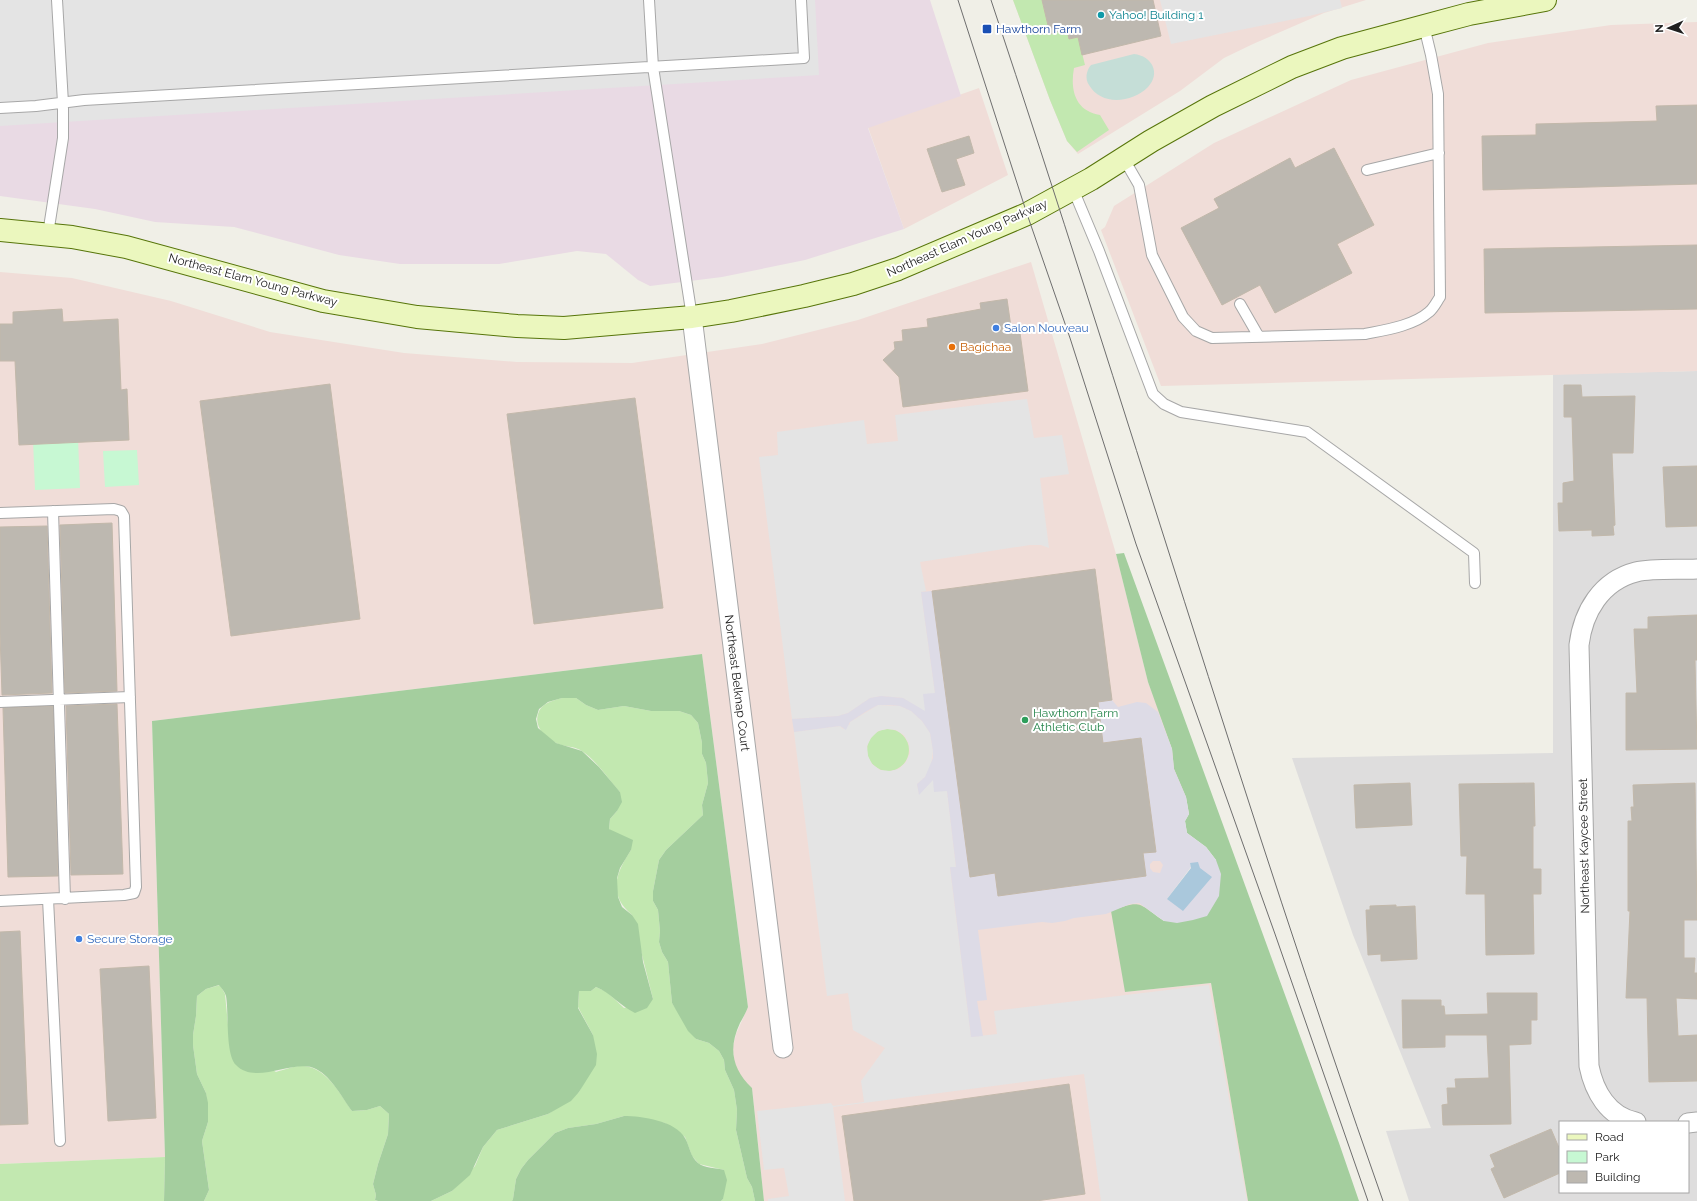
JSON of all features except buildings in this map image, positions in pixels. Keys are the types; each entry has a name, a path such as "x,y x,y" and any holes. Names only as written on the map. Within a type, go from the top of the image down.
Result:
{"street":[{"name":"Northeast Elam Young Parkway","path":"0,230 72,237 126,247 323,301 417,317 517,326 564,328 692,317 731,311 804,296 853,284 898,270 1027,214 1073,189 1213,106 1292,67 1342,48 1469,14 1545,0"},
{"name":"Northeast Belknap Court","path":"692,317 782,1048"},
{"name":"Northeast Kaycee Street","path":"1634,1121 1621,1116 1602,1101 1592,1082 1588,1060 1579,645 1585,617 1600,593 1620,578 1636,572 1697,569"}],"lane":[{"path":"48,234 63,138 63,103 56,0"},
{"path":"649,0 653,67 692,317"},
{"path":"0,108 84,100 804,58 801,0"},
{"path":"1124,159 1139,185 1152,255 1183,317 1196,331 1212,338 1365,334 1389,329 1414,320 1430,312 1440,297 1438,94 1432,55 1424,26"},
{"path":"1368,170 1439,153"},
{"path":"1073,189 1099,251 1153,394 1164,404 1181,412 1307,432 1474,553 1475,583"},
{"path":"1240,304 1259,337"},
{"path":"0,513 114,509 121,511 124,516 136,887 134,893 124,895 0,901"},
{"path":"53,511 65,898"},
{"path":"0,702 130,697"},
{"path":"48,899 60,1141"}],"shaded area":[{"path":"0,0 930,0 961,96 868,128 904,229 805,260 722,277 650,286 638,280 606,254 577,251 499,264 400,264 339,255 234,227 155,222 95,209 0,196"},
{"path":"0,0 815,0 819,75 0,126"},
{"path":"1013,0 1366,0 1324,13 1224,58 1180,91 1078,154 1067,141 1050,100"},
{"path":"1160,0 1340,0 1342,8 1171,44"},
{"path":"1697,22 1697,371 1161,386 1101,230 1105,227 1114,206 1214,143 1351,80 1488,43 1611,25"},
{"path":"1134,54 1146,58 1153,66 1154,76 1148,87 1134,96 1117,100 1109,99 1094,92 1088,83 1087,78 1088,70 1091,65"},
{"path":"979,88 1008,175 904,229 868,127"},
{"path":"1031,262 1116,554 1148,682 1165,727 1186,797 1125,992 1211,983 1248,1201 764,1201 752,1088 741,1078 734,1062 733,1047 736,1034 748,1007 702,654 152,721 165,1157 0,1164 0,272 72,278 171,301 270,332 404,353 517,362 632,363 762,344 858,320"},
{"path":"1697,371 1697,1201 1409,1201 1386,1131 1431,1128 1353,935 1292,758 1553,753 1553,374"},
{"path":"1027,399 1034,438 1062,435 1069,474 1040,478 1049,548 1041,545 1030,545 920,562 926,591 921,592 935,693 925,712 903,698 881,696 870,698 848,713 838,716 792,719 759,457 778,455 777,432 864,420 867,444 898,441 895,415"},
{"path":"932,591 970,876 995,873 998,896 1146,876 1143,853 1156,851 1141,738 1103,743 1098,702 1112,700 1118,707 1137,702 1146,703 1158,712 1172,749 1174,769 1186,797 1189,814 1185,821 1187,833 1206,847 1216,860 1221,874 1219,896 1207,916 1193,920 1177,923 1164,921 1139,903 1130,904 1106,914 1074,918 1065,921 1052,923 1042,922 978,930 987,1000 977,1001 983,1036 971,1037 950,867 956,867 947,791 934,792 933,780 919,795 917,784 925,777 933,758 930,733 922,721 911,711 900,706 878,705 850,722 846,730 840,726 794,732 792,719 838,716 848,713 870,698 881,696 903,698 925,711 923,694 935,693 921,592","holes":["1153,861 1160,861 1163,865 1160,873 1153,872 1150,868 1150,864","1190,863 1211,877 1167,899 1191,867"]},
{"path":"878,705 900,706 911,711 922,721 930,733 933,751 931,766 925,777 917,784 919,794 933,779 947,791 956,867 950,868 971,1037 997,1034 994,1011 1209,985 1247,1201 1101,1201 1084,1074 833,1107 845,1201 768,1201 768,1199 789,1196 784,1168 764,1170 757,1111 831,1103 833,1106 864,1102 861,1081 885,1048 853,1030 848,993 827,996 794,732 840,726 843,729 850,724 850,722","holes":["887,729 896,730 904,735 909,744 910,753 906,762 899,769 890,771 880,770 872,764 868,756 867,746 871,738 878,731"]},
{"path":"1198,862 1200,868 1212,877 1183,911 1167,899 1191,868 1190,863"}],"green space":[{"path":"1013,0 1042,0 1050,33 1067,29 1069,39 1078,37 1085,65 1074,68 1073,84 1076,98 1085,109 1100,115 1109,130 1077,152 1067,141 1050,100"},
{"path":"78,438 80,488 35,490 33,440"},
{"path":"137,450 139,485 105,487 103,451"},
{"path":"1124,553 1359,1201 1248,1201 1211,983 1125,992 1111,911 1135,904 1144,907 1164,921 1216,860 1206,847 1187,833 1185,821 1189,814 1186,797 1174,769 1172,749 1148,682 1116,554"},
{"path":"702,654 748,1007 736,1032 733,1050 736,1066 745,1081 752,1088 764,1201 755,1201 752,1187 747,1178 736,1130 737,1110 734,1090 725,1070 724,1060 719,1051 709,1043 696,1039 688,1031 672,1003 668,962 662,952 659,942 660,931 658,910 653,901 653,891 659,860 666,850 703,815 702,805 708,783 706,763 702,754 702,743 698,723 691,715 679,711 651,711 624,706 598,710 586,705 576,698 562,698 548,702 539,709 536,719 538,728 556,743 582,751 599,767 620,792 622,802 610,819 609,829 633,840 631,850 620,868 617,878 618,897 622,907 632,915 638,924 643,962 653,999 647,1008 635,1013 596,987 591,991 579,991 578,1008 593,1035 597,1054 596,1065 579,1092 571,1101 548,1114 497,1130 483,1147 470,1175 452,1191 431,1201 378,1201 375,1200 376,1195 373,1184 388,1134 389,1114 380,1106 367,1110 352,1111 332,1082 316,1069 297,1067 265,1073 244,1071 236,1065 230,1052 225,993 219,985 206,989 197,996 193,1045 197,1074 206,1093 208,1103 208,1122 202,1141 209,1190 204,1201 164,1201 165,1157 152,721"},
{"path":"562,698 576,698 586,705 598,710 624,706 651,711 679,711 691,715 698,723 702,743 702,754 706,763 708,783 702,805 703,815 666,850 659,860 653,891 653,901 658,910 660,931 659,942 662,952 668,962 672,1003 696,1039 709,1043 719,1051 724,1060 725,1070 734,1090 737,1110 736,1130 747,1178 752,1187 755,1201 721,1201 723,1199 724,1170 699,1164 692,1156 685,1137 665,1123 624,1116 596,1124 568,1128 555,1133 521,1169 516,1179 512,1201 431,1201 452,1191 475,1166 483,1147 497,1130 548,1114 579,1092 584,1082 593,1035 578,1007 579,991 591,991 596,987 607,992 624,1008 653,999 632,915 619,899 617,891 616,883 618,875 631,850 609,829 610,819 617,811 620,792 587,755 579,749 552,741 544,735 539,727 537,719 539,710 547,703"},
{"path":"884,729 892,729 900,732 906,738 909,750 906,762 900,768 892,771 884,771 876,768 870,762 867,754 867,746 870,738 876,732"},
{"path":"220,985 225,994 230,1045 276,1072 301,1066 320,1071 338,1090 352,1111 367,1110 380,1106 389,1114 388,1134 373,1184 376,1195 375,1200 378,1201 204,1201 209,1190 202,1141 208,1122 206,1093 197,1074 193,1035 197,996 206,989"},
{"path":"624,1116 649,1118 674,1127 681,1132 693,1157 698,1163 707,1167 724,1170 727,1180 723,1199 721,1201 512,1201 516,1179 521,1169 555,1133 568,1128 596,1124"},
{"path":"165,1157 164,1201 0,1201 0,1164"}],"tram line":[{"path":"958,0 1027,214 1070,338 1136,544 1275,934 1368,1201"},
{"path":"991,0 1089,300 1281,902 1383,1201"}],"place":[{"name":"Yahoo! Building 1","path":"1101,15"},
{"name":"Hawthorn Farm","path":"987,29"},
{"name":"Salon Nouveau","path":"996,328"},
{"name":"Bagichaa","path":"952,347"},
{"name":"Hawthorn Farm Athletic Club","path":"1025,720"},
{"name":"Secure Storage","path":"79,939"}]}
